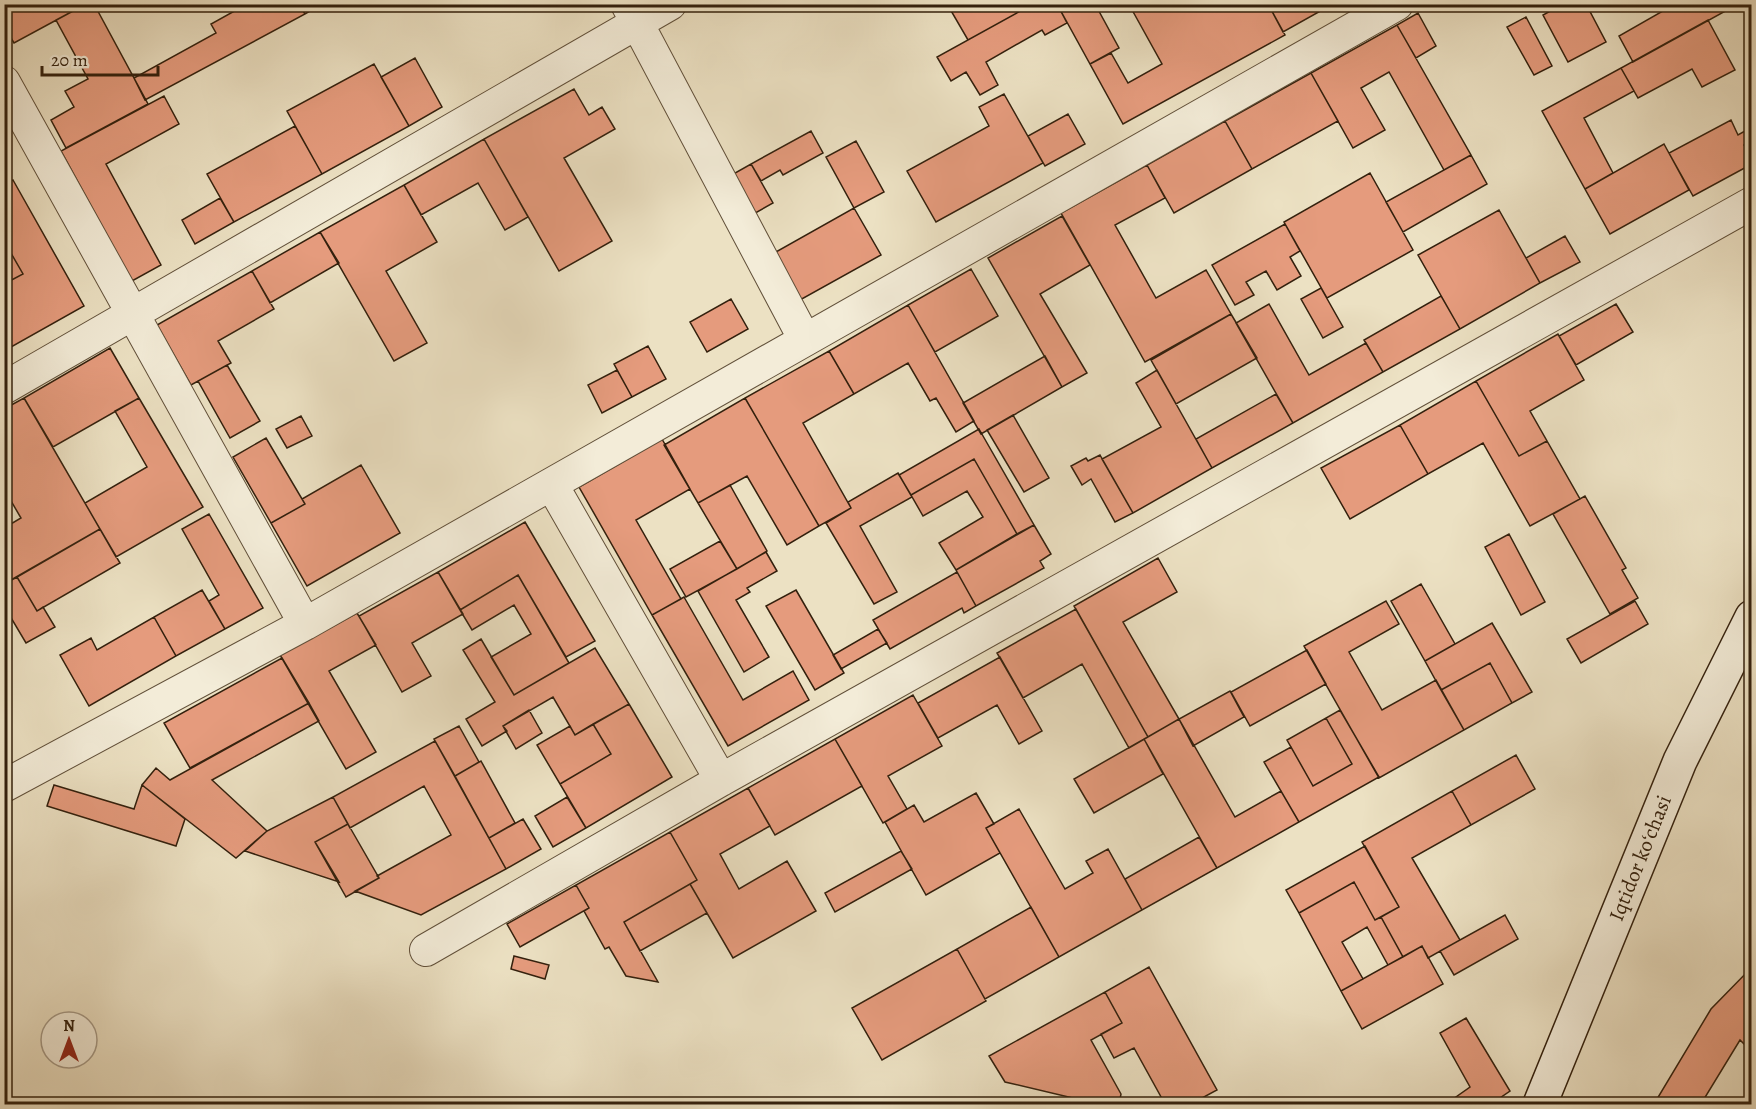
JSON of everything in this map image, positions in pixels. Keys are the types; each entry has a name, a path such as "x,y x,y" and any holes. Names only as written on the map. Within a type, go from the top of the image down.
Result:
{"street":[{"path":"4,388 132,316 632,14 670,4"},
{"path":"4,786 305,624 1397,4"},
{"path":"632,14 805,340"},
{"path":"4,82 305,624"},
{"path":"426,950 721,780 1752,203"},
{"path":"552,485 721,780"},
{"name":"Iqtidor koʻchasi","path":"1540,1104 1680,760 1752,617"}],"building":[{"path":"14,4 86,4 14,43 4,26 4,10"},
{"path":"86,4 94,4 148,104 66,148 51,120 74,107 65,91 88,79 56,20"},
{"path":"247,4 299,4 305,14 145,100 134,78 216,33 211,24"},
{"path":"299,4 322,4 305,14"},
{"path":"959,4 1033,4 968,40 950,9"},
{"path":"1033,4 1057,4 1067,23 1045,35 1042,30 986,62 998,85 980,95 966,72 951,81 937,57"},
{"path":"1057,4 1095,4 1119,48 1090,64"},
{"path":"1136,4 1206,4 1208,7 1212,4 1268,4 1285,35 1123,124 1090,64 1111,53 1128,83 1162,64 1131,8"},
{"path":"1268,4 1333,4 1283,32"},
{"path":"1563,4 1586,4 1606,42 1568,62 1543,15"},
{"path":"1660,4 1729,4 1731,8 1633,62 1619,36 1663,11"},
{"path":"1418,13 1436,46 1416,58 1397,25"},
{"path":"1526,17 1552,66 1534,75 1507,27"},
{"path":"1708,20 1735,70 1702,87 1692,69 1638,98 1621,68"},
{"path":"1397,25 1471,155 1444,170 1389,72 1361,88 1385,130 1353,148 1311,73"},
{"path":"415,58 442,107 409,126 381,77"},
{"path":"374,64 409,126 322,174 287,111"},
{"path":"1621,68 1634,91 1584,118 1613,173 1585,189 1542,111"},
{"path":"1311,73 1338,121 1252,169 1225,121"},
{"path":"574,89 589,115 602,107 615,129 564,158 612,241 559,271 484,139"},
{"path":"1004,94 1043,163 936,222 907,171 989,126 979,107"},
{"path":"164,96 179,124 106,164 161,265 132,281 61,151"},
{"path":"1068,114 1085,144 1045,166 1028,136"},
{"path":"1731,120 1738,135 1752,127 1752,141 1744,145 1752,158 1752,164 1693,196 1669,153"},
{"path":"1225,121 1252,169 1174,213 1147,165"},
{"path":"295,126 322,174 234,222 207,174"},
{"path":"811,131 823,153 783,175 780,170 761,181 751,164"},
{"path":"484,139 528,217 505,230 478,183 421,215 404,185"},
{"path":"856,141 884,192 854,208 826,157"},
{"path":"1664,144 1689,190 1610,234 1585,189"},
{"path":"1471,155 1487,184 1403,232 1386,202"},
{"path":"751,164 773,203 750,216 728,177"},
{"path":"1147,165 1165,198 1115,225 1156,298 1206,270 1231,314 1145,362 1061,213"},
{"path":"1370,173 1413,250 1327,298 1284,222"},
{"path":"13,180 84,306 4,351 4,284 23,274 4,241 4,184"},
{"path":"404,185 437,242 386,271 427,343 394,361 320,232"},
{"path":"220,198 234,222 195,244 182,220"},
{"path":"854,208 881,255 800,300 774,253"},
{"path":"1499,210 1540,283 1460,329 1418,255"},
{"path":"1062,216 1090,265 1040,294 1087,373 1062,387 988,258"},
{"path":"1285,224 1300,251 1290,257 1301,276 1277,290 1266,271 1246,282 1254,295 1235,305 1212,265"},
{"path":"320,232 339,263 270,303 252,271"},
{"path":"1565,236 1580,262 1540,283 1526,258"},
{"path":"4,241 23,274 4,284"},
{"path":"971,269 998,316 935,352 908,305"},
{"path":"252,271 274,309 218,341 231,363 191,385 157,325"},
{"path":"1321,288 1343,327 1323,338 1301,299"},
{"path":"1441,296 1460,329 1383,372 1364,340"},
{"path":"731,299 748,329 707,352 690,322"},
{"path":"1269,304 1309,375 1366,343 1383,372 1293,423 1236,323"},
{"path":"1616,304 1633,332 1576,365 1559,336"},
{"path":"908,305 974,421 956,432 936,398 930,401 908,363 854,394 829,351"},
{"path":"1231,314 1257,358 1176,404 1151,360"},
{"path":"1558,334 1584,380 1530,411 1547,441 1519,456 1476,381"},
{"path":"648,346 666,379 632,397 614,364"},
{"path":"110,348 139,398 53,447 24,398"},
{"path":"829,351 854,394 803,423 851,508 819,526 745,398"},
{"path":"1045,356 1062,387 981,434 963,403"},
{"path":"227,365 260,421 230,438 198,381"},
{"path":"617,370 632,397 602,413 588,385"},
{"path":"1157,370 1212,468 1133,513 1102,459 1161,427 1136,383"},
{"path":"1476,381 1519,456 1547,441 1580,499 1530,526 1483,443 1428,474 1400,425"},
{"path":"1276,394 1293,423 1212,468 1196,439"},
{"path":"24,398 100,529 4,584 4,528 21,518 4,489 4,409"},
{"path":"139,398 203,507 116,557 85,503 147,467 115,411"},
{"path":"745,398 819,526 787,545 747,476 698,503 664,445"},
{"path":"1013,415 1049,478 1024,492 987,430"},
{"path":"301,416 312,436 287,448 276,429"},
{"path":"1400,425 1428,474 1350,519 1321,468"},
{"path":"979,429 1034,525 1017,534 974,459 911,495 899,475"},
{"path":"266,438 305,504 271,523 233,457"},
{"path":"662,439 690,489 636,520 681,599 652,615 579,487"},
{"path":"1100,455 1133,513 1115,522 1091,479 1082,485 1071,466 1086,458 1088,461"},
{"path":"974,459 1017,534 956,570 939,543 983,517 967,491 923,516 911,495"},
{"path":"361,465 400,533 307,586 271,523 305,504 302,499"},
{"path":"898,473 912,497 860,526 897,592 874,604 826,523 851,508 848,502"},
{"path":"730,485 767,551 737,569 698,503"},
{"path":"1585,496 1626,568 1622,570 1638,598 1610,614 1553,514"},
{"path":"209,514 263,608 225,629 209,601 219,595 182,529"},
{"path":"525,522 595,641 566,657 518,575 460,610 438,572"},
{"path":"1034,525 1051,554 1040,561 1044,568 976,606 956,570"},
{"path":"100,529 120,563 37,611 17,577"},
{"path":"1509,534 1545,602 1521,615 1485,547"},
{"path":"720,541 737,569 686,597 670,569"},
{"path":"766,552 777,571 747,588 750,592 736,600 769,657 744,672 698,591"},
{"path":"1158,558 1177,592 1123,622 1179,719 1148,737 1074,606"},
{"path":"438,572 463,614 412,643 431,676 402,692 359,616"},
{"path":"957,572 976,606 964,613 962,608 890,649 873,620"},
{"path":"518,575 569,663 514,695 491,657 531,634 514,605 472,630 460,610"},
{"path":"17,577 37,611 43,607 55,627 26,643 4,606 4,584"},
{"path":"1421,584 1455,644 1425,661 1391,601"},
{"path":"202,590 225,629 176,656 154,617"},
{"path":"796,590 844,673 815,690 766,606"},
{"path":"684,597 743,700 793,671 809,700 728,746 652,615"},
{"path":"1386,601 1399,624 1349,652 1382,710 1436,680 1464,730 1379,778 1304,646"},
{"path":"1635,601 1648,624 1581,663 1567,639"},
{"path":"1076,609 1148,737 1129,748 1082,664 1023,698 997,653"},
{"path":"357,613 376,645 329,671 376,752 346,769 280,655"},
{"path":"154,617 176,656 89,706 60,655 91,638 97,650"},
{"path":"1492,623 1532,692 1512,703 1490,663 1441,690 1425,661"},
{"path":"878,629 887,643 841,669 833,655"},
{"path":"481,639 514,695 595,648 629,704 575,735 553,697 503,726 507,731 482,746 466,719 495,702 463,650"},
{"path":"1307,650 1326,684 1250,726 1231,692"},
{"path":"1000,657 1042,731 1019,744 997,705 938,738 918,703"},
{"path":"282,658 309,703 190,768 164,723"},
{"path":"1490,663 1512,703 1464,730 1441,690"},
{"path":"1230,691 1244,717 1193,746 1179,719"},
{"path":"913,695 942,746 888,776 907,809 883,823 835,739"},
{"path":"309,703 319,721 212,780 267,831 236,858 142,785 156,768 170,780"},
{"path":"629,704 672,777 586,828 560,784 611,754 593,724"},
{"path":"529,710 542,733 516,749 503,726"},
{"path":"1340,710 1379,777 1299,822 1264,762 1291,747 1313,786 1352,764 1326,718"},
{"path":"1326,718 1352,764 1313,786 1287,740"},
{"path":"1179,719 1235,817 1281,791 1299,822 1217,868 1144,739"},
{"path":"593,724 611,754 560,784 537,745 570,726 575,735"},
{"path":"459,726 479,762 455,776 434,739"},
{"path":"835,739 862,786 775,835 748,788"},
{"path":"1144,739 1163,774 1094,813 1074,779"},
{"path":"435,741 506,869 421,915 355,891 379,878 377,876 451,835 424,786 350,828 333,797"},
{"path":"1516,755 1535,789 1471,825 1452,791"},
{"path":"481,761 515,823 489,838 455,776"},
{"path":"54,785 134,809 142,785 185,819 176,846 47,806"},
{"path":"748,788 770,826 720,854 739,889 787,861 816,911 733,958 690,884 697,880 670,832"},
{"path":"1452,791 1471,825 1412,858 1460,940 1428,958 1422,946 1403,957 1381,917 1399,907 1362,842"},
{"path":"976,793 994,824 986,828 1000,853 926,895 885,822 914,805 924,822"},
{"path":"333,797 348,824 315,842 339,882 245,851 267,831"},
{"path":"567,797 586,828 553,847 535,816"},
{"path":"1019,809 1065,889 1093,873 1086,861 1108,849 1142,910 1059,957 986,828"},
{"path":"523,819 541,849 506,869 489,838"},
{"path":"348,824 379,878 346,897 315,842"},
{"path":"670,832 697,880 624,922 658,982 626,976 609,947 605,949 584,911 589,908 576,885"},
{"path":"1199,837 1217,868 1142,910 1125,879"},
{"path":"1365,846 1399,907 1375,920 1354,882 1299,913 1286,890"},
{"path":"901,851 912,869 835,912 825,893"},
{"path":"1354,882 1375,920 1381,917 1403,957 1388,965 1367,927 1342,942 1363,979 1341,991 1299,913"},
{"path":"690,884 707,913 640,951 624,922"},
{"path":"576,885 589,908 520,947 507,924"},
{"path":"1031,907 1059,957 985,999 957,949"},
{"path":"1505,915 1518,939 1454,975 1440,951"},
{"path":"1422,946 1443,984 1362,1029 1341,991"},
{"path":"957,949 986,1001 882,1060 852,1008"},
{"path":"514,956 549,965 545,979 511,969"},
{"path":"1149,967 1217,1090 1191,1104 1165,1104 1134,1048 1114,1058 1101,1034 1122,1023 1105,992"},
{"path":"1752,967 1752,1052 1740,1040 1701,1104 1654,1104 1711,1009"},
{"path":"1105,992 1122,1023 1091,1040 1121,1094 1119,1104 1098,1104 1005,1082 989,1056"},
{"path":"1466,1018 1510,1091 1491,1104 1446,1104 1470,1087 1440,1033"}]}
